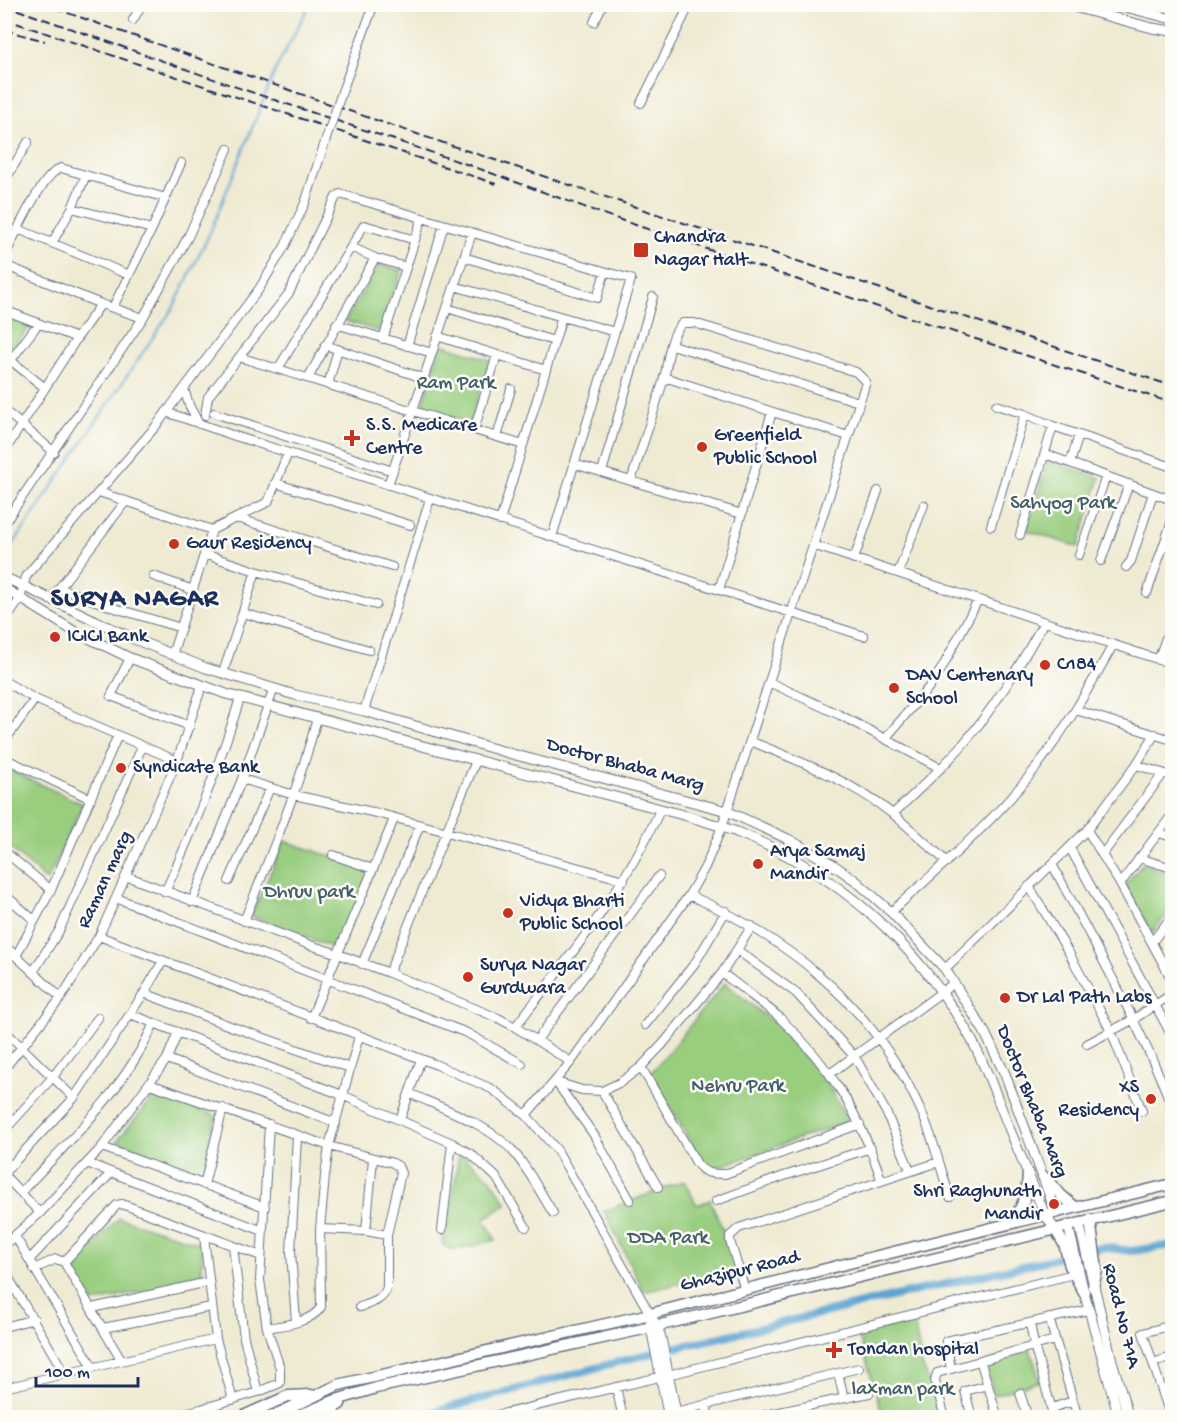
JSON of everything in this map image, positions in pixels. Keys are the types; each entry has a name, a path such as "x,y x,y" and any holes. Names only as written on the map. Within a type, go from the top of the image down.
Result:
{"main road":[{"path":"1042,1172 1061,1195 1075,1207"},
{"path":"1007,1224 1023,1205 1029,1173"},
{"name":"Ghazipur Road","path":"292,1412 338,1385 650,1314 1173,1184"},
{"name":"Ghazipur Road","path":"292,1412 376,1388 653,1327 1173,1201"},
{"path":"1088,1290 1097,1270 1083,1222 1093,1203"},
{"path":"1055,1229 1068,1242 1074,1268 1088,1290"},
{"path":"239,1418 288,1396 318,1395"},
{"path":"318,1418 353,1395"},
{"path":"269,1418 292,1412"}],"street":[{"path":"133,20 142,4"},
{"path":"4,623 20,599 26,577 31,570 166,412 259,289 285,246 305,203 374,4"},
{"path":"594,22 603,4"},
{"path":"641,103 690,4"},
{"path":"1063,4 1152,28 1173,31"},
{"path":"1114,4 1173,19"},
{"path":"4,182 28,142"},
{"path":"4,525 143,318 188,237 228,149"},
{"path":"113,307 152,230 181,163"},
{"path":"4,258 45,180 57,169 61,168 166,198"},
{"path":"52,243 72,208 86,176"},
{"path":"205,415 208,397 289,293 338,195 343,194 631,279 552,537"},
{"path":"72,208 152,230"},
{"path":"383,339 422,218"},
{"path":"278,369 364,225 415,240"},
{"path":"407,346 444,225"},
{"path":"18,229 129,275"},
{"path":"388,485 472,233"},
{"path":"351,247 375,258 406,267"},
{"path":"464,257 597,298 605,272"},
{"path":"308,378 336,324 375,258"},
{"path":"4,265 101,304 143,318"},
{"path":"454,286 615,332"},
{"path":"602,472 653,297"},
{"path":"4,452 101,304"},
{"path":"447,308 554,340"},
{"path":"4,310 77,338"},
{"path":"500,521 562,317"},
{"path":"526,1114 571,1062 689,896 705,867 722,827 866,382 856,372 694,323 683,323 672,345 631,481"},
{"path":"38,324 8,358 45,388"},
{"path":"336,324 432,353"},
{"path":"437,336 546,370"},
{"path":"325,345 423,378"},
{"path":"672,345 859,402"},
{"path":"328,385 338,349"},
{"path":"474,430 497,355"},
{"path":"239,357 523,445"},
{"path":"664,377 848,436"},
{"path":"184,388 189,405 199,424"},
{"path":"497,437 511,389"},
{"path":"996,405 1173,467"},
{"path":"4,410 54,452"},
{"path":"166,412 430,499 864,636"},
{"path":"719,590 772,412"},
{"path":"214,413 393,471"},
{"path":"991,526 1025,414"},
{"path":"1020,535 1053,426"},
{"path":"1070,463 1079,435"},
{"path":"99,492 212,530 265,504 288,453"},
{"path":"1044,454 1173,500"},
{"path":"574,464 742,514"},
{"path":"1079,555 1106,476"},
{"path":"276,483 410,525"},
{"path":"1101,561 1129,484"},
{"path":"854,559 878,491"},
{"path":"1126,567 1131,561 1153,493"},
{"path":"363,711 430,499"},
{"path":"50,600 126,501"},
{"path":"898,573 924,505"},
{"path":"237,518 392,567"},
{"path":"1147,593 1173,520"},
{"path":"172,655 212,530"},
{"path":"813,545 1173,664"},
{"path":"204,554 376,605"},
{"path":"223,673 256,571"},
{"path":"153,576 193,590"},
{"name":"Doctor Bhaba Marg","path":"4,577 172,655 223,673 295,695 363,711 512,754 727,811 788,839 832,864 855,880 891,912 945,969 984,1031 1005,1074 1042,1172 1050,1214"},
{"name":"Doctor Bhaba Marg","path":"4,588 72,630 130,658 202,686 687,816 739,833 791,858 839,888 869,911 917,959 942,992 970,1037 1029,1173 1050,1214"},
{"path":"59,588 181,628"},
{"path":"885,739 942,668 978,600"},
{"path":"243,613 369,650"},
{"path":"893,814 959,749 1013,677 1044,622"},
{"path":"1158,660 1173,622"},
{"path":"891,912 946,862 1012,796 1034,770 1076,710 1113,645"},
{"path":"130,658 111,696 190,726"},
{"path":"4,681 35,699 177,761"},
{"path":"769,682 840,715 940,768"},
{"name":"Raman marg","path":"4,1069 61,998 99,936 177,761 202,686"},
{"path":"192,902 242,779 274,688"},
{"path":"165,892 211,787 240,698"},
{"path":"4,742 35,699"},
{"path":"1076,710 1173,740"},
{"path":"244,921 294,795 317,718"},
{"path":"945,969 1071,848 1136,765 1155,734"},
{"path":"16,956 51,890 118,735"},
{"path":"750,741 830,775 893,814 946,862"},
{"path":"33,972 59,931 142,747"},
{"path":"4,758 91,799"},
{"path":"389,973 476,761"},
{"path":"1136,765 1173,776"},
{"path":"1102,855 1163,774"},
{"path":"242,779 294,795 420,825 624,880"},
{"path":"229,882 270,788"},
{"path":"515,1027 568,959 624,880 660,810"},
{"path":"1120,884 1173,815"},
{"path":"311,1018 394,819"},
{"path":"362,964 420,825"},
{"path":"1087,830 1173,980"},
{"path":"1159,832 1173,837"},
{"path":"1071,848 1173,1036"},
{"path":"4,851 51,890"},
{"path":"333,855 373,869"},
{"path":"1139,858 1173,868"},
{"path":"1052,864 1134,1019 1173,1106"},
{"path":"126,876 389,973 515,1027 571,1062"},
{"path":"537,1041 659,876"},
{"path":"1029,886 1069,953 1111,1031 1142,1110"},
{"path":"4,894 34,920"},
{"path":"689,896 726,911 752,926 816,970 836,989 878,1039 916,1099 950,1197"},
{"path":"116,898 467,1033 522,1064"},
{"path":"645,1025 694,963 726,911"},
{"path":"1152,942 1173,916"},
{"path":"556,1082 582,1090 602,1091 621,1082 641,1067 722,973 752,926"},
{"path":"99,936 421,1059 492,1089 526,1114 557,1150 650,1314 674,1416 706,1405 859,1368"},
{"path":"4,945 61,998"},
{"path":"737,950 796,993 855,1057 886,1112 910,1170"},
{"path":"1165,966 1173,957"},
{"path":"40,1213 4,1174 74,1098 163,961"},
{"path":"722,973 778,1017 831,1074 860,1124 881,1179"},
{"path":"831,1074 954,983"},
{"path":"144,993 350,1068"},
{"path":"1087,1044 1134,1019 1173,994"},
{"path":"130,1014 342,1095 452,1143 471,1154 496,1177 526,1227"},
{"path":"4,1131 52,1078 98,1018"},
{"path":"21,1192 119,1084 135,1063 154,1023"},
{"path":"4,1030 74,1098"},
{"path":"4,1245 40,1213 102,1147 167,1059 178,1032"},
{"path":"267,1328 296,1322 312,1315 321,1307 320,1229 329,1146 359,1036"},
{"path":"167,1059 336,1123"},
{"path":"400,1120 421,1059"},
{"path":"641,1067 697,1164 709,1174 725,1174 860,1124"},
{"path":"556,1082 594,1135 630,1200"},
{"path":"150,1084 297,1136 393,1163 401,1169 387,1235 385,1294 373,1303 360,1307"},
{"path":"602,1091 658,1187"},
{"path":"409,1093 500,1139 512,1150 553,1213"},
{"path":"204,1185 222,1108"},
{"path":"164,1418 233,1400 280,1383 279,1368 267,1328 262,1297 261,1256 269,1125"},
{"path":"296,1322 291,1252 297,1136"},
{"path":"442,1230 452,1143"},
{"path":"102,1147 265,1207"},
{"path":"716,1201 871,1148"},
{"path":"366,1232 373,1159"},
{"path":"746,1290 730,1240 730,1236 735,1231 881,1179 939,1162"},
{"path":"87,1163 263,1231"},
{"path":"1029,1173 1042,1172"},
{"path":"30,1259 111,1173"},
{"path":"64,1262 117,1205 122,1204 261,1256"},
{"path":"1050,1214 1055,1229"},
{"path":"1068,1242 1083,1222"},
{"path":"320,1229 387,1235"},
{"path":"15,1236 93,1367"},
{"path":"204,1236 216,1339 233,1400"},
{"path":"233,1246 244,1338 258,1392"},
{"path":"34,1269 56,1259 64,1262 121,1360"},
{"path":"485,1418 664,1376 1074,1268"},
{"path":"4,1270 65,1374"},
{"path":"92,1308 208,1282"},
{"name":"Road No 71A","path":"1088,1290 1088,1310 1119,1418"},
{"name":"Road No 71A","path":"1088,1290 1129,1418"},
{"path":"103,1328 211,1307"},
{"path":"951,1369 946,1341 1088,1310"},
{"path":"1049,1318 1078,1418"},
{"path":"4,1327 34,1319"},
{"path":"1030,1323 1054,1418"},
{"path":"1171,1418 1143,1333 1173,1325"},
{"path":"4,1388 216,1339"},
{"path":"945,1418 935,1376 980,1360 1055,1340"},
{"path":"1153,1363 1173,1357"},
{"path":"980,1360 999,1418"},
{"path":"838,1373 844,1398"},
{"path":"972,1418 965,1391 988,1384"},
{"path":"616,1387 623,1418"},
{"path":"751,1418 777,1415 869,1393"},
{"path":"1020,1393 1028,1418"},
{"path":"1052,1408 1073,1401"},
{"path":"706,1405 709,1418"}],"green space":[{"path":"379,265 402,270 379,331 345,321"},
{"path":"4,316 31,326 9,352 5,349"},
{"name":"Ram Park","path":"441,344 490,360 470,423 422,408"},
{"name":"Sahyog Park","path":"1048,461 1100,478 1078,547 1026,530"},
{"path":"5,768 83,804 47,881 5,843"},
{"name":"Dhruv park","path":"285,841 371,870 337,949 251,916"},
{"path":"1142,864 1172,873 1172,908 1152,933 1125,885"},
{"name":"Nehru Park","path":"725,983 778,1027 824,1078 849,1121 707,1171 651,1073"},
{"path":"156,1094 216,1116 203,1175 117,1141"},
{"path":"459,1152 491,1179 507,1204 484,1219 496,1240 453,1251 442,1244 451,1212"},
{"name":"DDA Park","path":"684,1181 697,1205 710,1200 742,1274 686,1282 644,1292 604,1211"},
{"path":"119,1218 202,1244 202,1278 93,1303 72,1267"},
{"name":"laxman park","path":"914,1321 922,1365 940,1417 883,1417 858,1333"},
{"path":"1030,1349 1040,1381 994,1395 985,1362"}],"waterway":[{"path":"4,558 173,308 209,235 275,71 310,4"},
{"path":"410,1418 640,1356 1104,1247 1131,1251 1172,1245"}],"railway":[{"path":"42,4 387,124 1172,386"},
{"path":"4,5 242,89 469,165 606,215 1172,403"},
{"path":"4,19 496,184"},
{"path":"4,30 45,41"}],"place":[{"name":"Chandra Nagar Halt","path":"641,250"},
{"name":"S.S. Medicare Centre","path":"352,438"},
{"name":"Greenfield Public School","path":"702,447"},
{"name":"Gaur Residency","path":"174,544"},
{"name":"ICICI Bank","path":"55,637"},
{"name":"C184","path":"1045,665"},
{"name":"DAV Centenary School","path":"894,688"},
{"name":"Syndicate Bank","path":"121,768"},
{"name":"Arya Samaj Mandir","path":"758,864"},
{"name":"Vidya Bharti Public School","path":"508,913"},
{"name":"Surya Nagar Gurdwara","path":"468,977"},
{"name":"Dr Lal Path Labs","path":"1005,998"},
{"name":"XS Residency","path":"1151,1099"},
{"name":"Shri Raghunath Mandir","path":"1054,1204"},
{"name":"Tondan hospital","path":"834,1350"}],"district":[{"name":"SURYA NAGAR","path":"135,600"}]}
